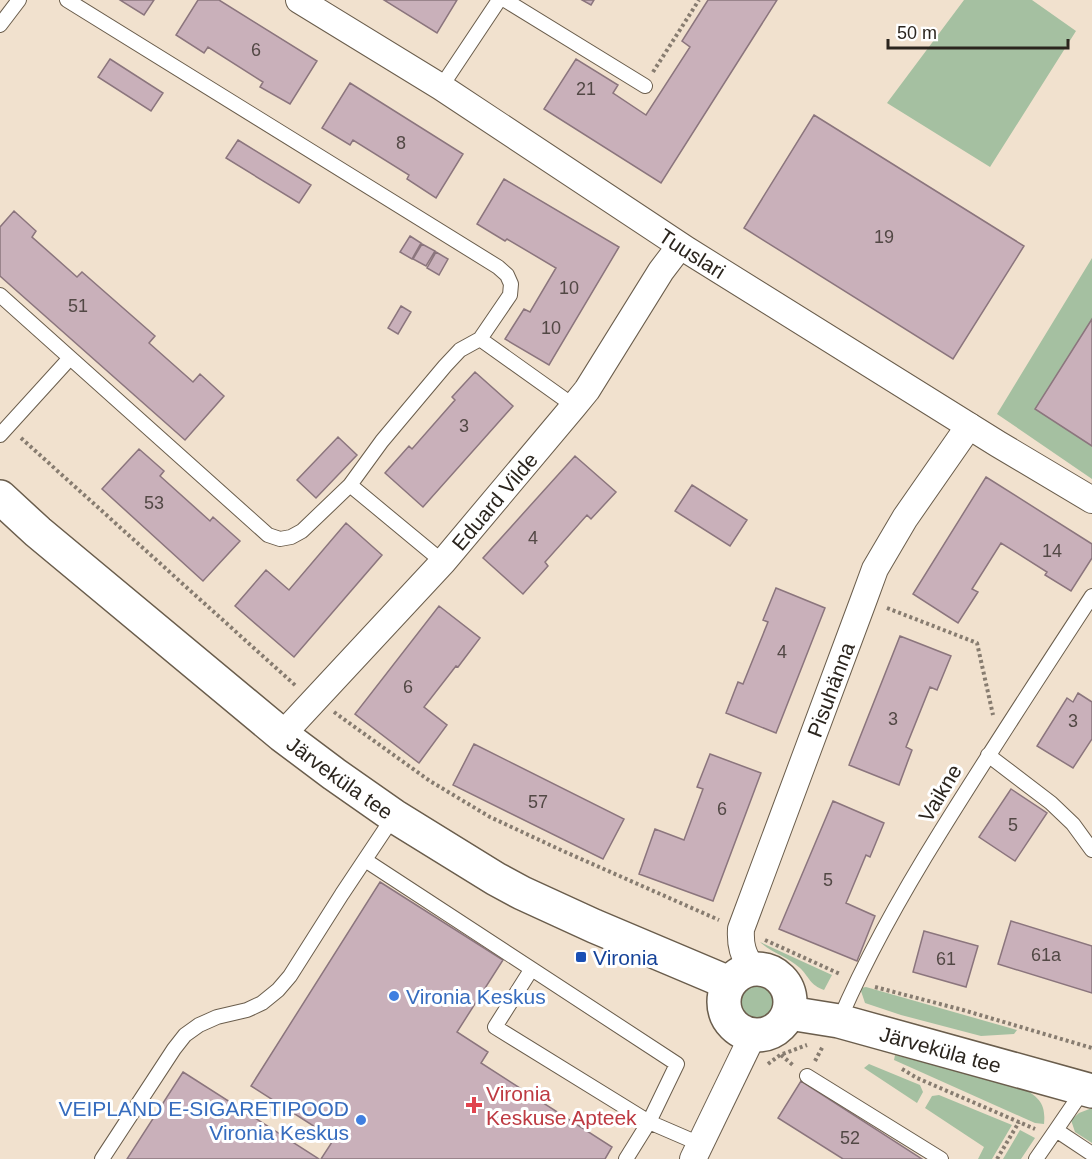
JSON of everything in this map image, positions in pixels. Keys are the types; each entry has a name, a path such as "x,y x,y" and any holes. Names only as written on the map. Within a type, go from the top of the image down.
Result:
{"main road":[{"name":"Järveküla tee","path":"0,497 38,532 282,735 394,816 522,893 594,926 741,976"},
{"path":"764,969 774,973 789,991 789,1013 778,1028 771,1033 753,1035 742,1032 727,1016 724,1005 725,994 741,976 764,969"},
{"name":"Järveküla tee","path":"789,1013 835,1033 1088,1090"}],"street":[{"name":"Tuuslari","path":"299,0 441,87 680,246 1092,500"},
{"name":"Eduard Vilde","path":"282,735 443,562 574,406 587,390 661,271 680,246"},
{"name":"Pisuhänna","path":"741,976 745,957 740,944 741,929 876,569 905,518 969,426"},
{"path":"696,1151 753,1035"}],"lane":[{"path":"0,25 19,0"},
{"path":"0,295 268,535 280,539 291,537 302,531 351,485 382,441 445,366 460,350 480,339 510,295 511,284 507,275 468,249 66,0"},
{"path":"441,87 499,0"},
{"path":"505,0 645,86"},
{"path":"480,339 574,406"},
{"path":"4,430 70,358"},
{"path":"351,485 443,562"},
{"name":"Vaikne","path":"835,1033 855,982 915,874 998,739 1092,596"},
{"path":"988,755 1051,803 1073,824 1092,850"},
{"path":"102,1159 185,1035 199,1025 217,1017 247,1010 262,1003 290,976 394,816"},
{"path":"365,860 677,1064 649,1122 626,1159"},
{"path":"531,970 495,1027 696,1151"},
{"path":"807,1076 941,1159"},
{"path":"1036,1159 1088,1090"},
{"path":"1056,1130 1092,1154"}],"path":[{"path":"645,86 699,0"},
{"path":"4,430 84,494 314,700 430,781 490,817 840,973 855,982 963,1010 1092,1048"},
{"path":"864,599 977,643 998,739"},
{"path":"766,1065 780,1055 807,1045 824,1044 835,1033"},
{"path":"897,1066 917,1078 1036,1130 1056,1130"},
{"path":"997,1159 1019,1122"}],"green space":[{"path":"964,0 1032,0 1076,31 990,167 887,103"},
{"path":"1092,258 1092,479 997,414"},
{"path":"760,942 832,975 824,990 813,983 795,964"},
{"path":"754,980 762,981 769,986 774,993 774,1009 769,1016 762,1021 754,1022 746,1021 739,1016 734,1009 733,1001 734,993 739,986 746,981"},
{"path":"866,987 1017,1030 1014,1034 981,1036 901,1015 865,1003 860,988"},
{"path":"895,1055 1022,1087 1040,1102 1044,1111 1044,1124 1035,1123 894,1060"},
{"path":"869,1064 920,1085 923,1092 917,1103 864,1068"},
{"path":"939,1095 1012,1125 992,1159 978,1159 984,1147 925,1108 932,1096"},
{"path":"1092,1108 1092,1143 1075,1132 1071,1120 1079,1113"},
{"path":"1020,1130 1035,1138 1021,1159 1003,1159"}],"building":[{"path":"120,0 154,0 144,15"},
{"path":"198,0 219,0 317,61 290,104 260,87 263,82 208,47 204,53 176,35"},
{"path":"384,0 457,0 437,33"},
{"path":"582,0 594,0 591,5"},
{"path":"708,0 777,0 661,183 544,109 576,59 618,85 613,93 646,115 690,47 682,41"},
{"path":"110,59 163,93 151,111 98,77"},
{"path":"350,83 463,154 436,198 407,179 409,175 353,140 350,145 322,128"},
{"path":"814,115 1024,246 953,359 744,228"},
{"path":"238,140 311,185 299,203 226,158"},
{"path":"504,179 619,247 549,365 505,339 524,309 530,312 556,268 477,224"},
{"path":"14,211 36,231 32,237 77,277 82,272 155,336 149,343 193,382 200,374 224,396 185,440 0,276 0,227"},
{"path":"410,236 421,243 412,259 400,252"},
{"path":"422,244 435,251 426,266 413,259"},
{"path":"436,252 448,259 439,275 427,268"},
{"path":"401,306 411,312 398,334 388,328"},
{"path":"1092,319 1092,446 1035,409"},
{"path":"475,372 513,406 423,507 385,473 409,446 412,449 455,400 452,397"},
{"path":"338,437 357,455 316,498 297,480"},
{"path":"139,449 164,471 160,476 210,521 213,517 240,541 203,581 102,489"},
{"path":"575,456 616,492 591,519 587,515 545,562 548,566 523,594 483,558"},
{"path":"986,477 1092,544 1092,558 1071,591 1045,575 1047,572 1001,543 972,589 978,592 958,623 913,594"},
{"path":"692,485 747,520 730,546 675,511"},
{"path":"346,523 382,555 294,657 235,606 266,570 289,590"},
{"path":"776,588 825,608 776,733 726,713 738,682 743,684 768,622 763,620"},
{"path":"439,606 480,638 424,707 447,725 419,763 355,714"},
{"path":"900,636 951,656 937,690 930,687 906,747 912,750 899,785 849,765"},
{"path":"1078,693 1092,702 1092,739 1073,768 1037,746 1067,698 1073,702"},
{"path":"474,744 624,819 603,859 453,785"},
{"path":"710,754 761,773 713,901 639,874 655,829 684,840 703,789 697,787"},
{"path":"1011,789 1047,813 1015,861 979,837"},
{"path":"833,801 884,823 870,857 866,855 846,903 875,916 857,961 779,929"},
{"name":"Vironia Keskus","path":"380,882 503,960 457,1032 488,1052 481,1063 612,1147 605,1159 321,1159 334,1139 251,1086"},
{"path":"1011,921 1092,946 1092,993 998,964"},
{"path":"924,931 978,946 966,987 913,972"},
{"path":"183,1072 319,1159 127,1159"},
{"path":"801,1081 922,1159 843,1159 778,1118"}],"place":[{"name":"Vironia","path":"581,957"},
{"name":"Vironia Keskus","path":"394,996"},
{"name":"Vironia Keskuse Apteek","path":"474,1105"},
{"name":"VEIPLAND E-SIGARETIPOOD Vironia Keskus","path":"361,1120"}]}
